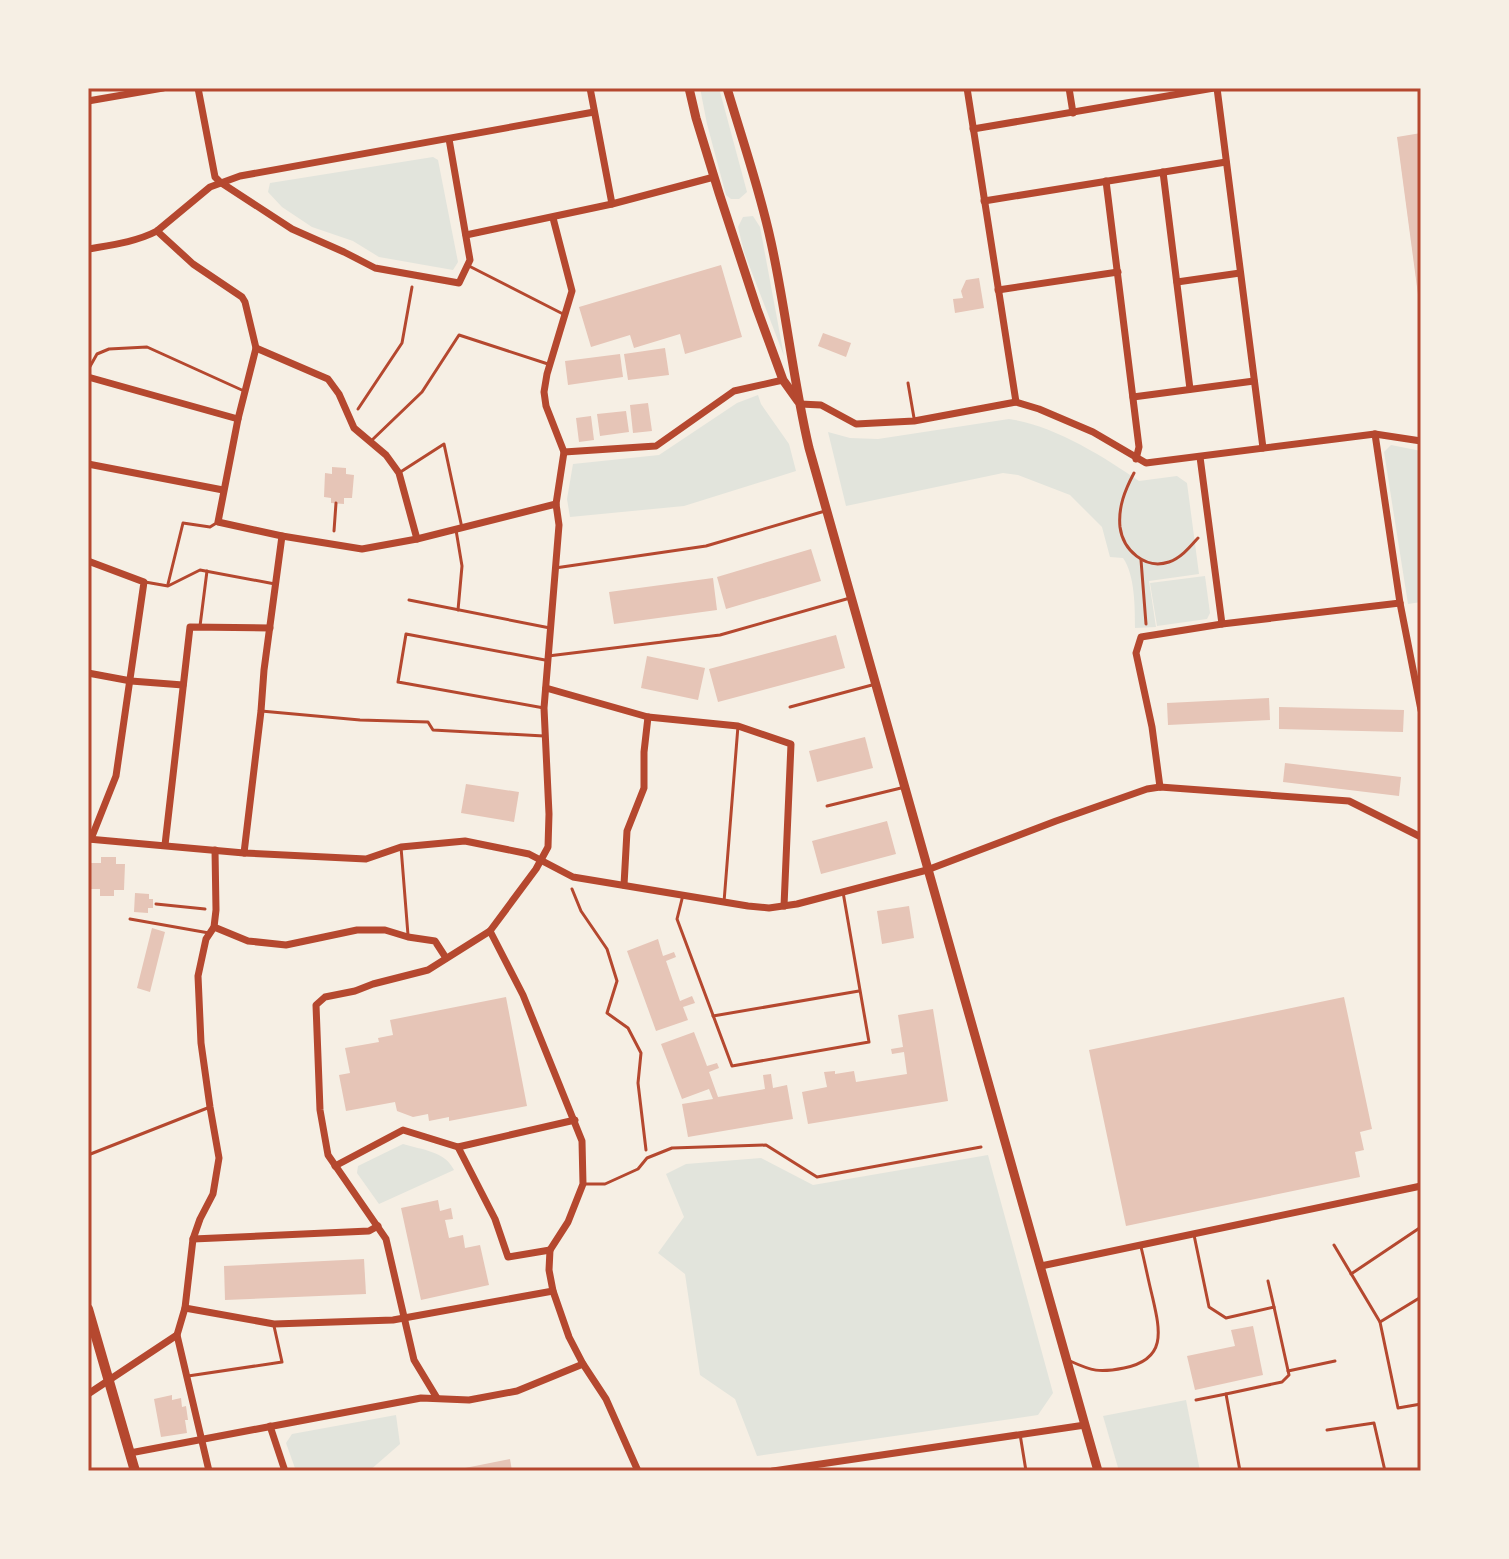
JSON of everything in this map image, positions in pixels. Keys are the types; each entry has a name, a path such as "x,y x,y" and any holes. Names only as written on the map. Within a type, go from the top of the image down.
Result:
{"main road":[{"path":"88,1309 135,1471"}],"street":[{"path":"88,101 121,92 163,88"},
{"path":"198,88 215,177 220,182 292,229 375,268 459,283 470,260 449,139"},
{"path":"590,88 612,204"},
{"path":"689,88 735,246 783,380 800,404"},
{"path":"734,88 727,88 772,244 809,448 1098,1471"},
{"path":"967,88 1016,402"},
{"path":"1069,88 1073,113"},
{"path":"973,129 1216,88 1263,448"},
{"path":"88,249 147,236 210,187 240,176 594,112"},
{"path":"984,201 1226,162"},
{"path":"1163,172 1190,389"},
{"path":"466,235 553,218 714,177"},
{"path":"1106,181 1139,447 1136,459"},
{"path":"437,1398 414,1360 386,1239 328,1155 320,1110 316,1005 325,997 428,970 490,931 543,859 548,847 544,708 559,525 556,504 564,452 546,406 544,392 572,291 553,218"},
{"path":"157,231 193,264 242,297 256,348 238,419 218,522 362,549 417,539 556,504"},
{"path":"998,290 1118,272"},
{"path":"1177,282 1240,273"},
{"path":"256,348 328,379 339,394 354,428 386,455 399,473 417,539"},
{"path":"88,377 238,419"},
{"path":"564,452 656,446 734,391 783,380"},
{"path":"1133,397 1254,381"},
{"path":"800,404 821,405 856,424 914,421 1016,402 1093,432 1146,463 1375,434 1421,441"},
{"path":"1375,434 1400,603 1418,670 1421,710"},
{"path":"1200,457 1222,624"},
{"path":"88,464 223,490"},
{"path":"244,853 282,536"},
{"path":"88,561 144,582 116,776 90,839 244,853 366,859 401,847 465,841 529,854 573,877 769,908 927,870 1056,821 1160,787 1349,801 1421,837"},
{"path":"1160,787 1152,727 1136,653 1141,637 1400,603"},
{"path":"165,845 190,627 270,628"},
{"path":"88,673 131,681 183,685"},
{"path":"546,688 648,717 738,726 791,744 784,906"},
{"path":"624,885 627,831 644,788 648,717"},
{"path":"209,1471 177,1335 185,1308 193,1239 213,1194 219,1158 201,1043 198,976 216,910 215,850"},
{"path":"212,930 248,941 286,945 357,930 385,930 435,941 446,958"},
{"path":"490,931 523,995 582,1141 583,1184 568,1222 550,1250 549,1270 553,1291 569,1337 606,1399 638,1471"},
{"path":"335,1166 403,1130 458,1147 575,1120"},
{"path":"458,1147 495,1219 508,1257 550,1250"},
{"path":"1041,1266 1420,1188"},
{"path":"193,1239 369,1231 378,1226"},
{"path":"185,1308 274,1324 404,1319 553,1291"},
{"path":"88,1394 177,1335"},
{"path":"130,1453 421,1398 469,1400 517,1391 583,1364"},
{"path":"773,1471 1085,1425"},
{"path":"270,1426 285,1471"}],"lane":[{"path":"469,266 565,315"},
{"path":"371,441 422,392 459,335 550,365"},
{"path":"88,370 97,354 109,349 147,347 245,391"},
{"path":"908,383 914,421"},
{"path":"399,473 444,444 459,529 462,566 458,610"},
{"path":"555,568 706,546 827,510"},
{"path":"168,586 183,523 210,527 218,522"},
{"path":"144,582 168,586 200,570 207,570 275,584"},
{"path":"200,626 207,570"},
{"path":"544,708 398,682 406,634 548,659 720,635 852,598"},
{"path":"409,600 550,629"},
{"path":"790,707 876,684"},
{"path":"261,711 360,720 428,722 433,730 544,736"},
{"path":"724,902 738,726"},
{"path":"827,806 904,787"},
{"path":"401,847 408,937"},
{"path":"683,895 677,919 732,1066 869,1042 843,892"},
{"path":"130,919 212,930"},
{"path":"713,1016 860,990"},
{"path":"88,1155 210,1107"},
{"path":"583,1184 605,1184 638,1169 647,1158 672,1148 766,1145 817,1177 981,1147"},
{"path":"1351,1274 1421,1227"},
{"path":"1194,1235 1209,1307 1226,1318 1274,1307"},
{"path":"1334,1245 1380,1322 1398,1408 1421,1404"},
{"path":"1066,1359 1104,1372 1140,1365 1153,1353 1160,1329 1141,1246"},
{"path":"1196,1400 1282,1382 1289,1375 1268,1281"},
{"path":"1380,1322 1420,1300"},
{"path":"188,1376 282,1362 274,1324"},
{"path":"1288,1371 1335,1361"},
{"path":"1226,1394 1240,1471"},
{"path":"1327,1430 1374,1423 1385,1471"},
{"path":"1020,1434 1026,1471"}],"path":[{"path":"350,421 402,343 414,276"},
{"path":"1134,473 1121,503 1120,523 1127,546 1141,560 1167,563 1178,558 1198,538"},
{"path":"333,544 336,503"},
{"path":"1141,560 1146,636"},
{"path":"573,877 572,891 581,911 607,949 617,981 607,1013 628,1028 641,1053 638,1083 647,1158"},
{"path":"156,904 216,910"}],"shaded area":[{"path":"700,88 719,88 747,192 739,199 726,195"},
{"path":"433,157 438,160 458,262 453,270 379,257 353,241 312,227 282,207 268,192 270,183"},
{"path":"753,216 760,227 784,356 744,252 738,227 743,217"},
{"path":"758,395 789,444 796,471 684,506 570,517 567,499 573,464 659,455 737,403"},
{"path":"1009,419 1060,435 1094,452 1139,481 1177,476 1187,483 1199,574 1149,581 1156,627 1135,628 1134,592 1127,565 1123,558 1110,557 1102,527 1070,495 1018,475 1003,473 846,506 828,432 850,438 878,439"},
{"path":"1391,445 1421,451 1421,602 1408,604 1384,452"},
{"path":"1205,576 1210,613 1207,619 1157,626 1150,583"},
{"path":"403,1144 439,1155 454,1170 379,1204 357,1173 358,1166"},
{"path":"988,1155 1053,1393 1038,1415 757,1456 735,1399 700,1375 685,1274 658,1253 684,1217 666,1174 686,1164 761,1158 813,1185"},
{"path":"1186,1400 1200,1471 1119,1471 1103,1416"},
{"path":"396,1415 400,1444 369,1471 296,1471 286,1443 292,1434"}],"building":[{"path":"1421,133 1421,301 1419,302 1397,137"},
{"path":"721,265 742,337 685,354 680,334 634,348 630,335 591,347 579,307"},
{"path":"979,278 984,308 955,313 953,299 963,298 961,291 966,280"},
{"path":"823,333 851,343 846,357 818,346"},
{"path":"665,348 669,375 628,380 624,354"},
{"path":"620,354 623,377 568,385 565,361"},
{"path":"648,403 652,431 633,433 630,405"},
{"path":"626,411 629,432 600,436 597,414"},
{"path":"591,416 594,440 579,442 576,418"},
{"path":"332,467 346,468 346,474 354,475 352,498 344,498 344,504 331,503 331,498 324,497 325,473 332,474"},
{"path":"811,549 821,581 726,609 717,577"},
{"path":"713,578 717,610 614,624 609,592"},
{"path":"836,635 845,668 718,702 709,669"},
{"path":"647,656 705,668 698,700 641,688"},
{"path":"1269,698 1270,720 1168,725 1167,703"},
{"path":"1279,707 1404,710 1403,732 1279,729"},
{"path":"865,737 873,768 817,782 809,751"},
{"path":"1285,763 1401,777 1399,796 1283,782"},
{"path":"466,784 519,792 514,822 461,813"},
{"path":"887,821 896,854 821,874 812,841"},
{"path":"101,857 116,857 116,864 125,864 124,890 114,890 114,896 100,896 100,889 90,889 91,863 101,863"},
{"path":"135,893 149,894 149,899 153,899 153,908 148,908 148,913 134,912"},
{"path":"909,906 914,938 882,944 877,911"},
{"path":"152,928 165,932 150,992 137,988"},
{"path":"658,939 663,956 674,952 676,957 666,961 680,1001 692,996 695,1003 683,1007 688,1020 656,1031 627,951"},
{"path":"506,997 527,1106 449,1121 449,1117 429,1121 428,1114 413,1117 397,1111 395,1102 346,1111 339,1075 350,1073 345,1048 379,1042 378,1038 393,1035 390,1020"},
{"path":"1344,997 1372,1129 1360,1132 1364,1150 1355,1152 1360,1177 1126,1226 1089,1050"},
{"path":"933,1009 948,1101 808,1124 802,1092 827,1087 824,1072 854,1071 856,1082 907,1074 904,1052 892,1054 891,1049 903,1047 898,1015"},
{"path":"694,1032 707,1066 717,1063 719,1068 709,1072 718,1097 765,1089 763,1075 771,1074 773,1088 787,1085 793,1119 688,1137 682,1104 713,1099 709,1089 682,1099 661,1044"},
{"path":"438,1200 440,1211 451,1208 453,1219 445,1220 449,1238 463,1235 465,1248 480,1245 489,1285 421,1300 401,1208"},
{"path":"364,1259 366,1294 225,1300 224,1266"},
{"path":"1253,1326 1263,1375 1195,1390 1187,1356 1235,1346 1231,1330"},
{"path":"172,1395 172,1400 181,1398 182,1407 186,1406 187,1433 161,1437 154,1399"},
{"path":"510,1459 512,1471 455,1471 455,1470"}]}
